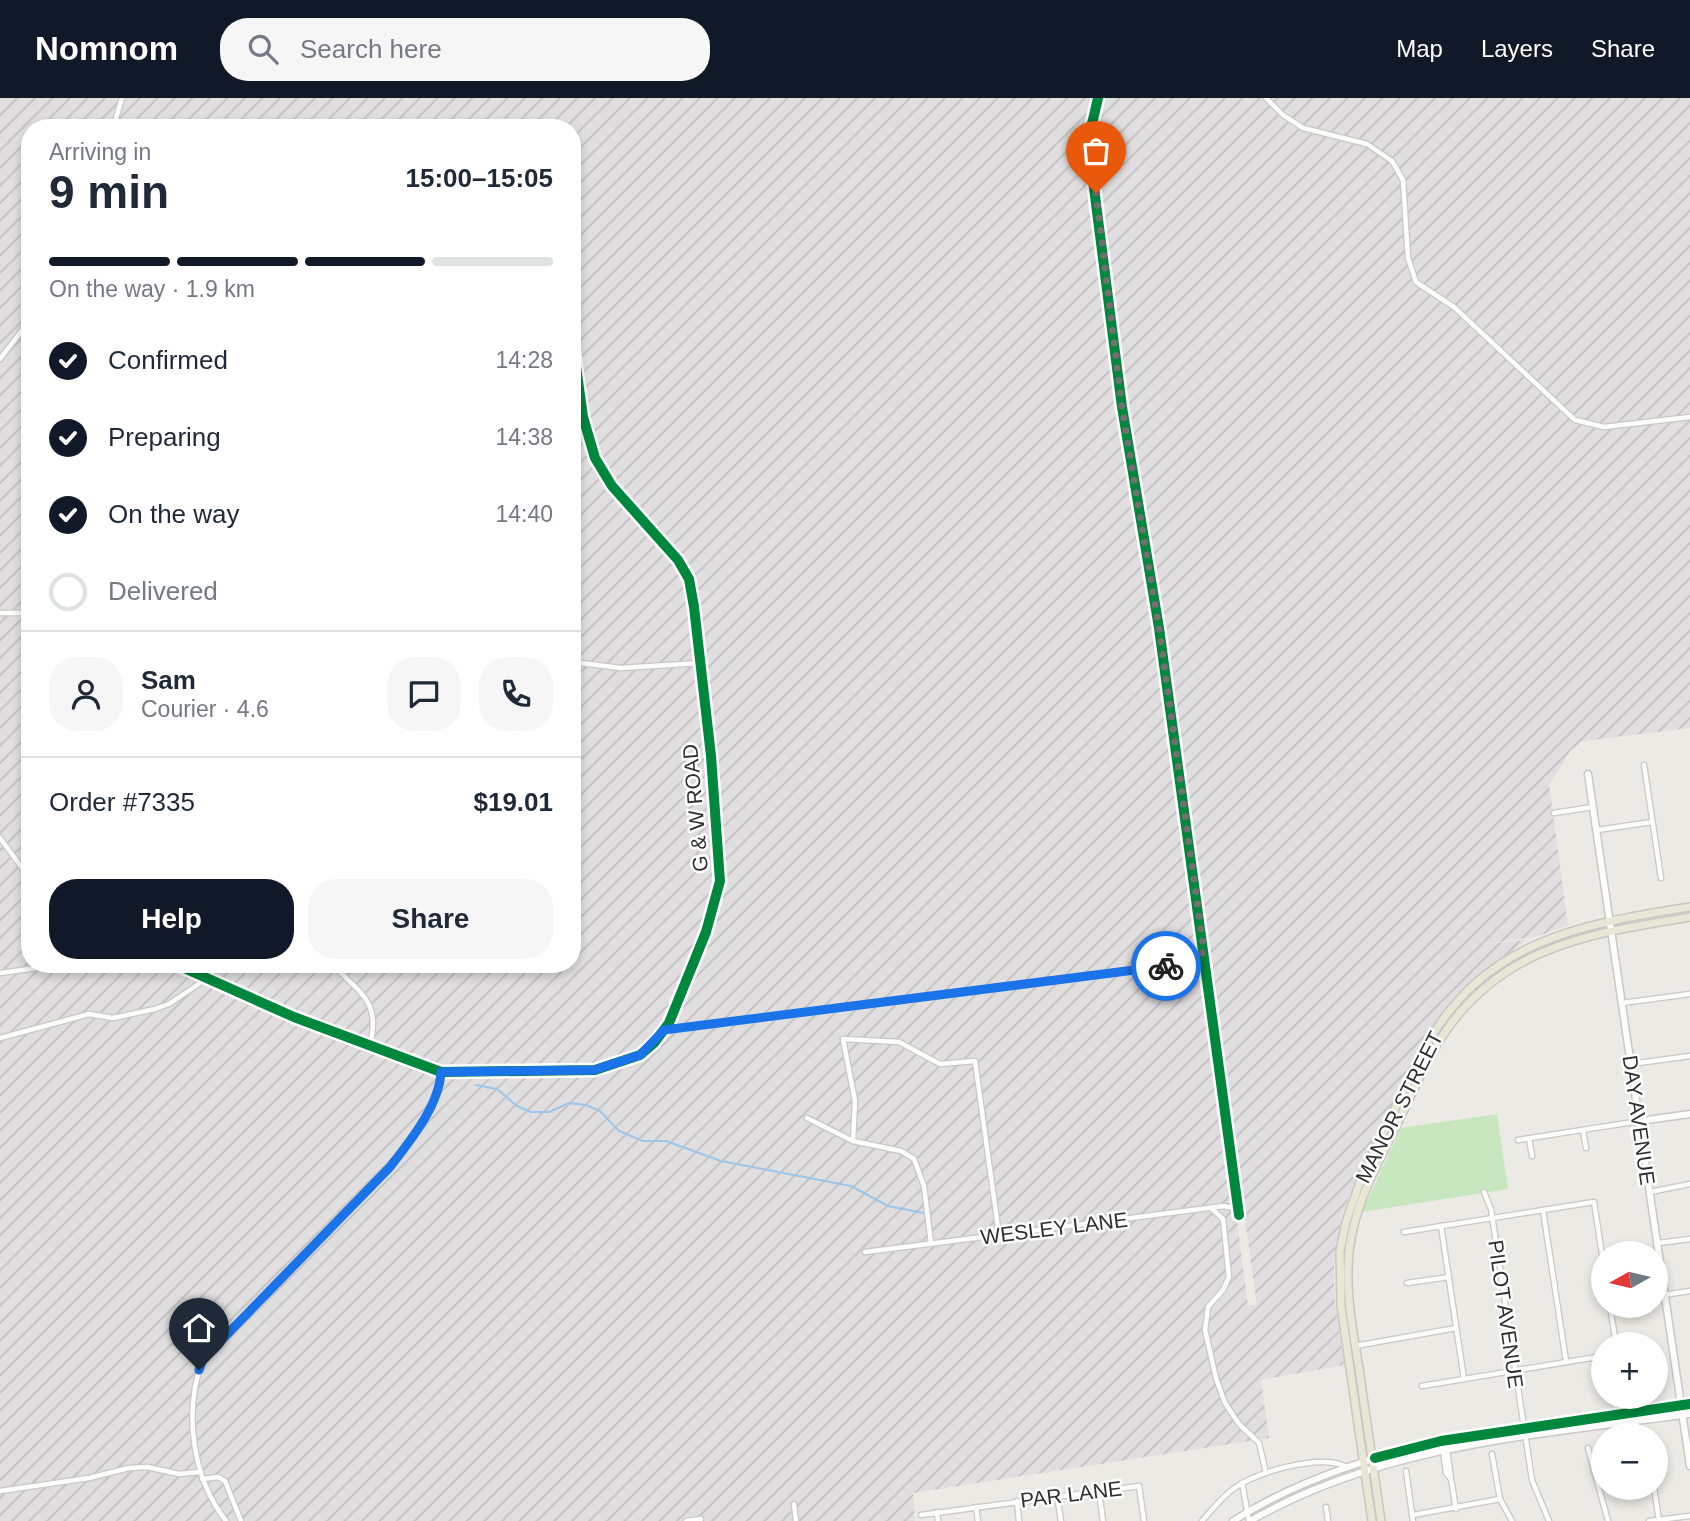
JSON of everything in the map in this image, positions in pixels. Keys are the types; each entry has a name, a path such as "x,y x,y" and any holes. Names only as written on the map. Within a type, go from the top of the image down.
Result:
{"main road":[{"name":"DAY AVENUE","path":"1588,774 1658,1241"},
{"name":"MANOR STREET","path":"1372,1521 1339,1269 1346,1222 1362,1176 1433,1032 1474,983 1497,964 1536,943 1610,920 1690,907"},
{"name":"MANOR STREET","path":"1381,1521 1348,1269 1354,1225 1370,1180 1440,1040 1470,1000 1502,972 1543,950 1612,930 1690,916"},
{"path":"1640,1121 1690,1114"},
{"name":"DAY AVENUE","path":"1668,1315 1681,1406 1686,1414 1690,1466"},
{"path":"1249,1521 1314,1488 1364,1471 1373,1464 1422,1445 1690,1404"},
{"path":"1233,1521 1345,1466 1363,1462 1373,1464 1445,1450 1686,1414"}],"street":[{"path":"115,119 121,98"},
{"path":"664,1030 1181,964 1189,962 1204,951 1159,628 1122,407 1088,141 1097,98"},
{"path":"1266,98 1283,115 1303,128 1367,144 1392,160 1403,180 1408,258 1416,282 1454,307 1575,420 1604,426 1690,417"},
{"path":"0,359 21,332"},
{"name":"G & W ROAD","path":"194,973 294,1017 441,1072 594,1070 640,1055 664,1030 706,932 720,881 711,755 700,663 689,579 678,560 612,486 590,447 581,392"},
{"path":"0,613 21,614"},
{"path":"581,663 621,668 700,663"},
{"path":"1644,765 1661,878"},
{"path":"1554,813 1593,807"},
{"path":"1597,830 1652,822"},
{"path":"0,838 21,866"},
{"name":"WESLEY LANE","path":"865,1252 1227,1206 1239,1215 1204,951"},
{"path":"0,974 21,970"},
{"path":"340,973 373,1009 374,1022 370,1044"},
{"path":"0,1038 89,1014 113,1018 155,1009 169,1004 206,979"},
{"path":"1622,1003 1690,994"},
{"path":"853,1141 855,1101 843,1039 899,1042 940,1064 975,1061 999,1235"},
{"path":"1631,1064 1690,1056"},
{"path":"226,1521 200,1472 193,1409 194,1384 203,1359 390,1167 407,1145 440,1089 441,1072"},
{"path":"807,1118 853,1141 901,1151 914,1159 924,1186 931,1244"},
{"path":"1518,1140 1640,1121"},
{"path":"1583,1130 1586,1148"},
{"path":"1529,1138 1532,1156"},
{"path":"1650,1192 1690,1184"},
{"name":"PILOT AVENUE","path":"1484,1192 1492,1218 1532,1480 1549,1521"},
{"path":"1404,1232 1594,1202 1600,1241"},
{"path":"1210,1209 1223,1219 1229,1277 1223,1290 1208,1307 1206,1332 1216,1378 1225,1403 1239,1424 1259,1443 1266,1473"},
{"path":"1543,1210 1566,1362"},
{"path":"1441,1226 1464,1379"},
{"path":"1668,1242 1690,1239"},
{"path":"1407,1283 1449,1277"},
{"path":"1668,1294 1690,1291"},
{"path":"1356,1346 1457,1328"},
{"path":"1422,1386 1591,1358"},
{"path":"1588,1448 1608,1521"},
{"path":"1445,1450 1446,1473 1451,1479 1456,1509"},
{"path":"1492,1454 1500,1499 1512,1521"},
{"path":"1202,1521 1223,1497 1242,1483 1266,1473 1323,1462 1345,1466"},
{"path":"0,1491 89,1478 129,1468 147,1467 179,1474 200,1472"},
{"path":"1406,1472 1413,1518 1500,1499"},
{"path":"202,1479 218,1477 225,1481 241,1521"},
{"path":"1242,1483 1249,1521"},
{"name":"PAR LANE","path":"921,1515 1139,1486 1143,1521"},
{"path":"1099,1490 1103,1521"},
{"path":"1057,1495 1061,1521"},
{"path":"1656,1500 1659,1520"},
{"path":"1017,1501 1019,1521"},
{"path":"794,1504 796,1521"},
{"path":"976,1507 978,1521"},
{"path":"1326,1507 1328,1521"},
{"path":"937,1512 938,1521"},
{"path":"1649,1521 1690,1516"},
{"path":"686,1521 701,1519"}],"shaded area":[{"path":"0,98 1690,98 1690,728 1583,741 1571,750 1549,785 1568,925 1539,936 1486,944 1527,940 1476,976 1430,1035 1398,1111 1353,1185 1341,1219 1334,1265 1334,1294 1344,1365 1261,1380 1269,1438 913,1493 915,1521 0,1521","holes":["1210,986 1257,1305 1248,1305 1206,987"]}],"green space":[{"path":"1497,1114 1508,1189 1362,1212 1401,1128"}],"waterway":[{"path":"476,1085 497,1089 517,1106 531,1112 549,1112 569,1103 586,1105 600,1111 619,1131 643,1141 666,1141 721,1161 851,1186 888,1206 924,1213"}],"cycle path":[{"path":"1098,98 1088,141 1122,407 1159,628 1239,1215"},
{"path":"195,973 294,1017 441,1072 595,1070 640,1055 654,1043 669,1023 706,932 720,881 711,756 694,607 689,579 678,560 612,486 595,458 581,403"},
{"path":"1375,1458 1441,1441 1690,1404"}],"way so far":[{"path":"1096,193 1122,407 1159,628 1204,951 1189,962 1166,966"}],"route":[{"path":"199,1370 203,1359 390,1167 407,1145 440,1089 441,1072 594,1070 621,1064 640,1055 664,1030 1166,966"}]}
